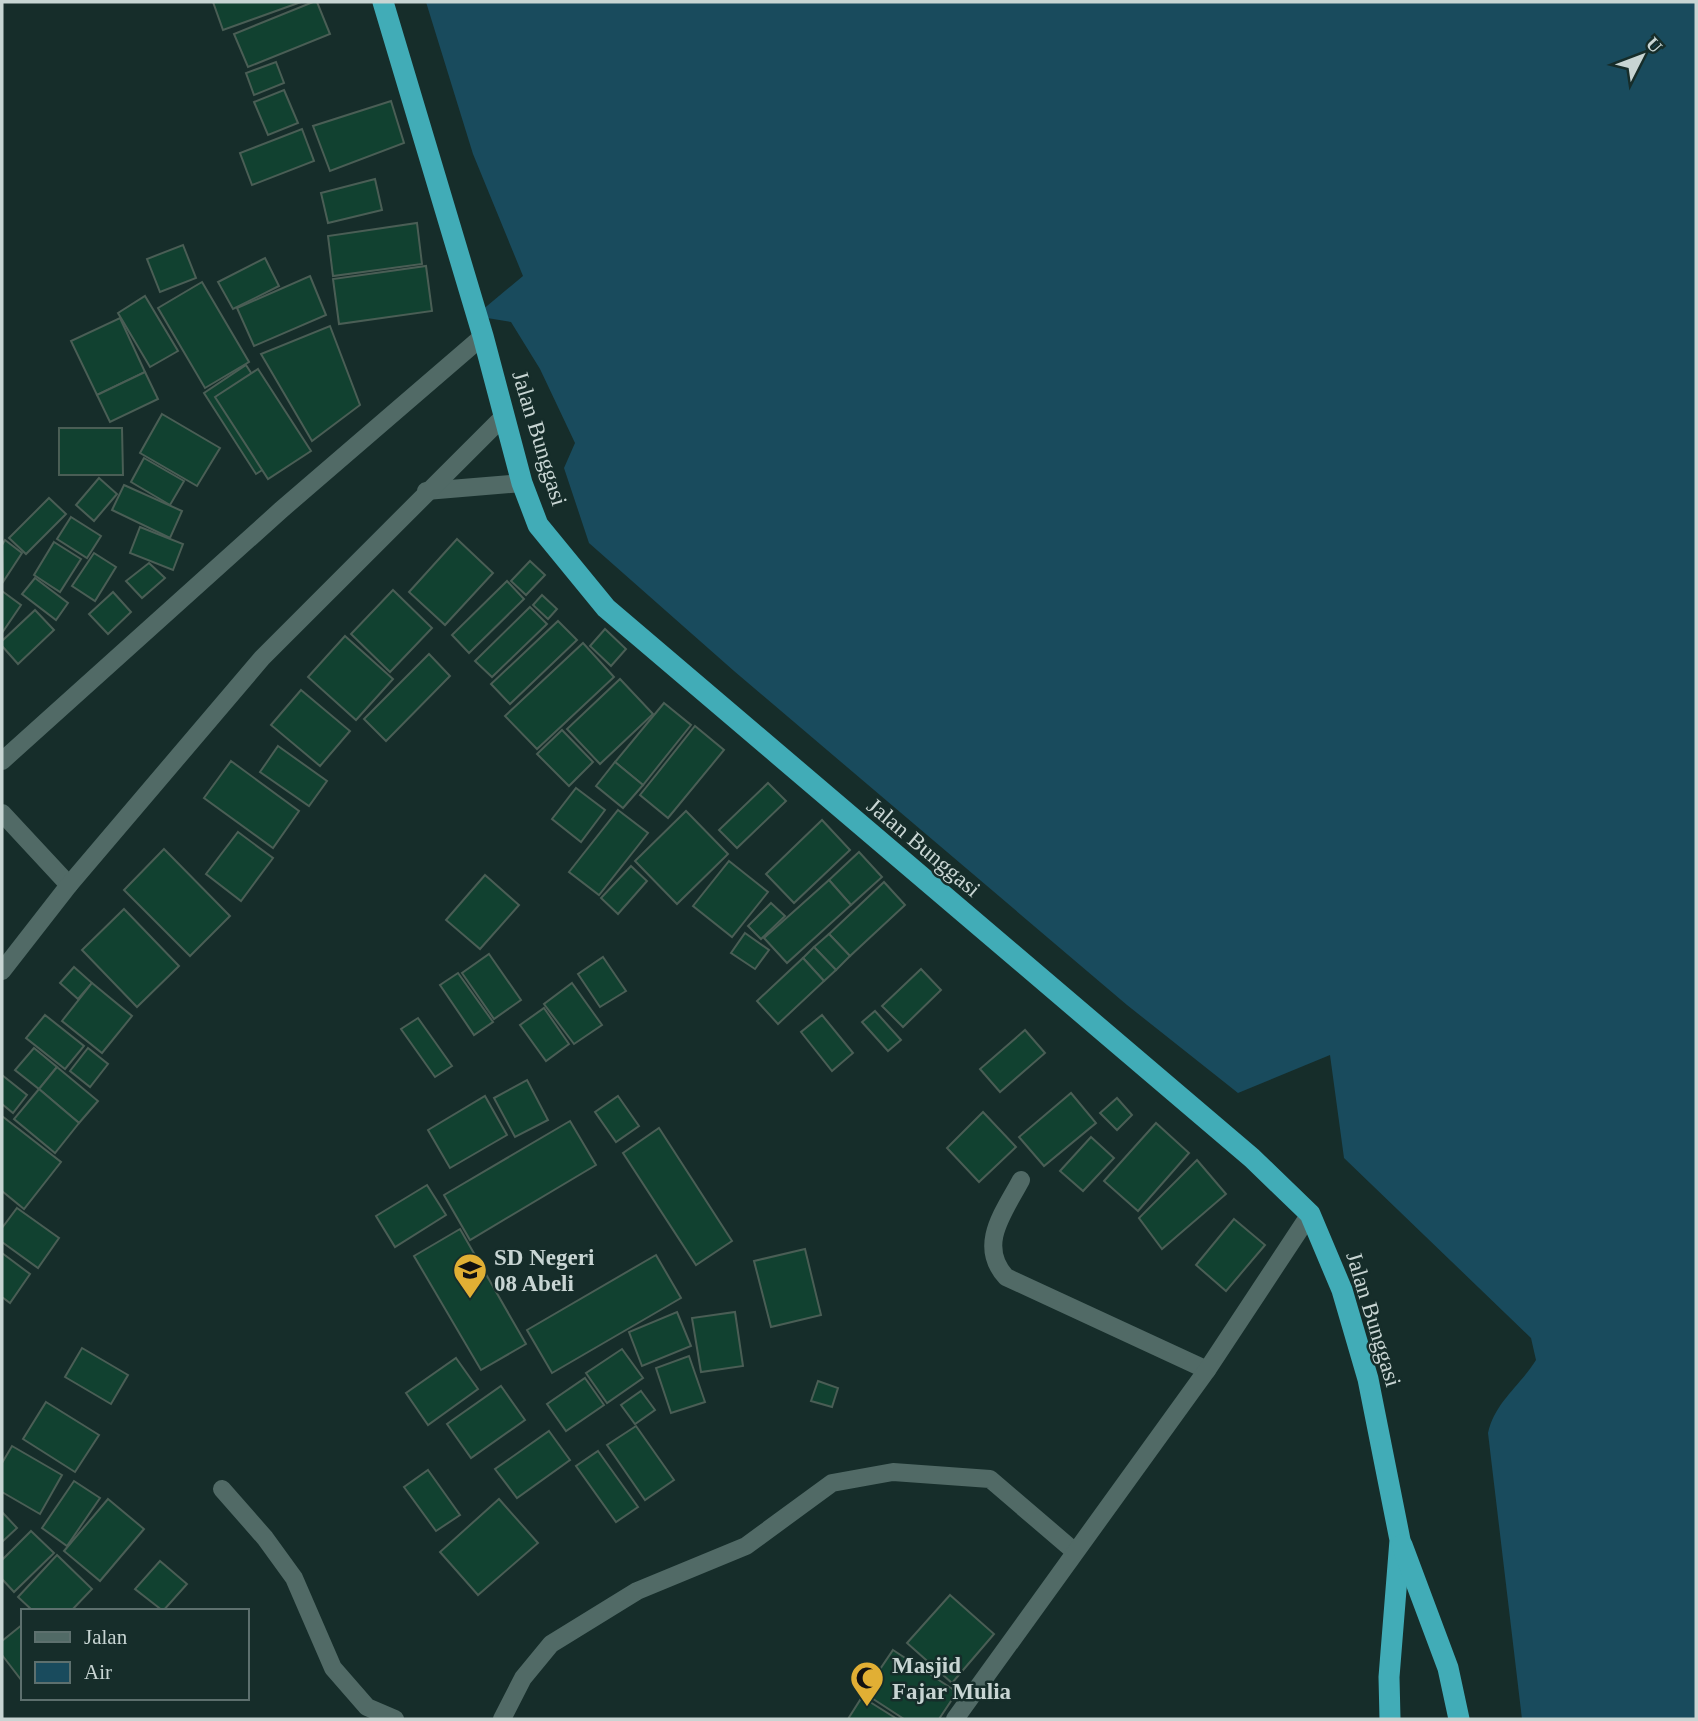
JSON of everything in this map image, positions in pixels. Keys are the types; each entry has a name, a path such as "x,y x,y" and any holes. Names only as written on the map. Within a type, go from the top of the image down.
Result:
{"highway":[{"name":"Jalan Bunggasi","path":"383,2 483,336 522,483 538,525 606,608 1252,1158 1310,1214 1342,1290 1368,1379 1400,1540 1389,1677 1390,1719"},
{"path":"1400,1540 1448,1668 1459,1719"}],"street":[{"path":"2,761 281,510 483,336"},
{"path":"2,971 69,885 262,658 426,491 504,416"},
{"path":"426,491 522,483"},
{"path":"2,813 69,885"},
{"path":"1021,1180 995,1229 992,1241 996,1266 1006,1277 1207,1370"},
{"path":"955,1719 1074,1550 1207,1370 1310,1214"},
{"path":"502,1719 523,1678 551,1644 637,1591 746,1546 832,1483 893,1472 990,1479 1074,1550"},
{"path":"222,1489 294,1578 333,1668 367,1707 396,1719"}],"water":[{"path":"426,2 1696,2 1696,1719 1522,1719 1488,1433 1496,1412 1536,1360 1531,1338 1344,1158 1330,1055 1238,1093 1127,1005 734,671 589,543 564,468 575,443 540,369 511,322 475,316 523,276 473,154"}],"building":[{"path":"213,2 301,2 223,30"},
{"path":"317,2 330,34 248,67 234,34"},
{"path":"276,62 284,83 254,95 246,73"},
{"path":"284,90 298,123 268,135 254,102"},
{"path":"391,101 404,143 330,171 313,126"},
{"path":"302,129 314,161 252,185 240,153"},
{"path":"375,179 382,210 328,223 321,193"},
{"path":"417,223 422,264 333,276 328,236"},
{"path":"183,245 196,278 160,292 147,259"},
{"path":"265,258 279,286 233,309 218,282"},
{"path":"426,266 432,311 339,324 333,279"},
{"path":"310,276 326,315 254,346 237,308"},
{"path":"202,282 249,362 205,388 158,308"},
{"path":"145,296 178,351 150,367 118,313"},
{"path":"120,318 145,372 97,395 71,341"},
{"path":"330,326 360,405 312,441 261,354"},
{"path":"246,365 299,447 256,474 204,393"},
{"path":"258,369 311,451 268,479 215,397"},
{"path":"145,372 158,399 110,422 97,395"},
{"path":"162,414 220,448 197,486 140,453"},
{"path":"59,428 122,428 123,475 59,475"},
{"path":"144,458 184,481 170,505 131,482"},
{"path":"99,478 117,494 94,521 76,505"},
{"path":"124,485 182,511 170,538 112,510"},
{"path":"49,498 66,514 26,554 9,538"},
{"path":"71,517 101,536 87,558 57,539"},
{"path":"140,527 183,544 173,570 130,553"},
{"path":"457,539 493,573 445,625 409,592"},
{"path":"5,540 22,553 3,582 2,545"},
{"path":"54,542 81,559 60,592 34,575"},
{"path":"94,553 116,567 95,601 72,586"},
{"path":"530,561 545,575 526,595 511,581"},
{"path":"149,563 165,578 142,598 126,581"},
{"path":"35,578 68,603 56,620 22,594"},
{"path":"507,581 524,599 469,653 452,635"},
{"path":"393,590 432,628 390,672 351,634"},
{"path":"2,591 21,605 2,633"},
{"path":"113,592 131,612 108,634 89,614"},
{"path":"542,595 557,609 548,619 533,605"},
{"path":"530,607 547,624 492,677 475,661"},
{"path":"35,610 54,630 18,664 2,646 2,641"},
{"path":"558,621 577,640 510,704 491,684"},
{"path":"605,629 626,649 611,666 590,646"},
{"path":"345,636 393,679 356,720 308,677"},
{"path":"583,643 614,677 537,749 505,716"},
{"path":"429,654 450,676 386,741 364,719"},
{"path":"620,679 653,714 600,764 567,729"},
{"path":"301,690 350,731 320,766 271,725"},
{"path":"664,703 691,725 643,785 615,762"},
{"path":"695,726 724,750 668,818 640,795"},
{"path":"562,730 593,762 569,786 537,754"},
{"path":"278,746 327,781 309,806 260,772"},
{"path":"231,761 299,811 273,848 204,798"},
{"path":"615,762 643,785 623,808 596,786"},
{"path":"768,783 786,801 737,848 719,830"},
{"path":"576,788 605,810 581,842 552,819"},
{"path":"618,810 648,833 599,895 569,872"},
{"path":"686,811 728,854 677,904 635,861"},
{"path":"822,820 850,850 794,903 766,874"},
{"path":"238,832 273,858 241,901 206,874"},
{"path":"164,849 230,916 190,956 124,890"},
{"path":"859,852 882,877 851,905 829,880"},
{"path":"729,861 768,892 732,937 693,906"},
{"path":"631,866 647,881 618,914 601,898"},
{"path":"485,875 519,905 480,949 446,920"},
{"path":"829,880 851,905 787,963 764,938"},
{"path":"884,882 905,905 850,956 829,934"},
{"path":"771,903 785,916 761,939 748,926"},
{"path":"124,909 179,966 137,1007 82,950"},
{"path":"745,933 769,950 755,969 731,953"},
{"path":"829,934 850,956 836,970 814,947"},
{"path":"814,947 836,970 824,981 803,958"},
{"path":"489,954 521,1000 494,1019 462,973"},
{"path":"603,957 626,991 600,1007 578,974"},
{"path":"803,958 824,981 778,1024 757,1001"},
{"path":"74,967 92,983 78,999 60,983"},
{"path":"921,969 941,990 903,1027 882,1006"},
{"path":"458,973 493,1022 474,1035 440,985"},
{"path":"92,983 132,1016 102,1053 62,1021"},
{"path":"572,983 602,1025 574,1044 544,1004"},
{"path":"544,1008 569,1044 546,1061 520,1025"},
{"path":"875,1011 901,1040 888,1051 862,1022"},
{"path":"45,1015 84,1046 65,1069 26,1038"},
{"path":"822,1015 853,1053 832,1071 801,1032"},
{"path":"418,1018 452,1066 435,1077 401,1029"},
{"path":"1025,1030 1045,1053 1000,1092 980,1069"},
{"path":"34,1048 57,1067 39,1089 15,1070"},
{"path":"88,1048 108,1064 90,1087 70,1071"},
{"path":"57,1067 98,1101 79,1123 39,1089"},
{"path":"2,1075 27,1095 13,1113 2,1104"},
{"path":"527,1080 548,1120 515,1137 494,1098"},
{"path":"39,1089 79,1123 55,1153 14,1119"},
{"path":"1071,1093 1096,1123 1044,1166 1019,1137"},
{"path":"485,1096 507,1135 450,1168 428,1130"},
{"path":"618,1096 639,1126 616,1142 595,1112"},
{"path":"1117,1098 1132,1115 1117,1130 1100,1113"},
{"path":"983,1112 1016,1147 979,1182 947,1148"},
{"path":"2,1116 61,1162 24,1209 2,1191"},
{"path":"570,1121 596,1165 470,1240 444,1195"},
{"path":"1156,1123 1189,1153 1138,1211 1104,1181"},
{"path":"659,1128 732,1241 696,1265 623,1153"},
{"path":"1091,1137 1114,1158 1083,1191 1060,1171"},
{"path":"1197,1160 1226,1194 1162,1249 1139,1218"},
{"path":"427,1185 446,1215 395,1247 376,1216"},
{"path":"17,1208 59,1238 38,1268 2,1242 2,1228"},
{"path":"1234,1219 1265,1245 1226,1291 1196,1265"},
{"name":"SD Negeri 08 Abeli","path":"460,1229 526,1344 481,1370 414,1256"},
{"path":"805,1249 821,1315 771,1327 754,1261"},
{"path":"2,1253 30,1274 10,1303 2,1297"},
{"path":"656,1255 681,1298 552,1373 527,1330"},
{"path":"677,1312 691,1346 642,1366 629,1332"},
{"path":"735,1312 743,1366 701,1372 692,1318"},
{"path":"82,1348 128,1375 111,1404 65,1377"},
{"path":"622,1349 643,1378 607,1403 586,1373"},
{"path":"689,1356 705,1402 671,1413 656,1368"},
{"path":"456,1358 478,1389 428,1425 406,1393"},
{"path":"585,1378 604,1405 566,1431 547,1404"},
{"path":"818,1381 838,1388 832,1407 811,1401"},
{"path":"501,1386 525,1420 471,1458 447,1424"},
{"path":"641,1391 655,1410 635,1424 621,1405"},
{"path":"46,1402 99,1435 75,1472 23,1439"},
{"path":"636,1426 674,1480 645,1500 607,1445"},
{"path":"549,1431 570,1460 517,1498 495,1469"},
{"path":"12,1446 62,1475 40,1514 2,1492 2,1463"},
{"path":"598,1451 638,1507 616,1522 576,1466"},
{"path":"428,1470 460,1515 436,1531 404,1487"},
{"path":"74,1481 100,1498 67,1546 42,1528"},
{"path":"108,1499 144,1529 100,1581 64,1551"},
{"path":"499,1499 538,1543 478,1595 440,1552"},
{"path":"2,1512 17,1528 2,1542"},
{"path":"31,1531 54,1553 14,1592 2,1579 2,1560"},
{"path":"57,1555 92,1589 73,1609 31,1609 18,1597"},
{"path":"160,1561 187,1584 165,1609 160,1609 135,1589"},
{"path":"950,1595 994,1634 952,1683 907,1643"},
{"path":"21,1626 21,1680 2,1655 2,1641"},
{"path":"893,1650 957,1692 939,1719 904,1719 864,1693"},
{"name":"Masjid Fajar Mulia","path":"862,1697 897,1719 848,1719"}],"place":[{"name":"SD Negeri 08 Abeli","path":"470,1300"},
{"name":"Masjid Fajar Mulia","path":"867,1708"}]}
